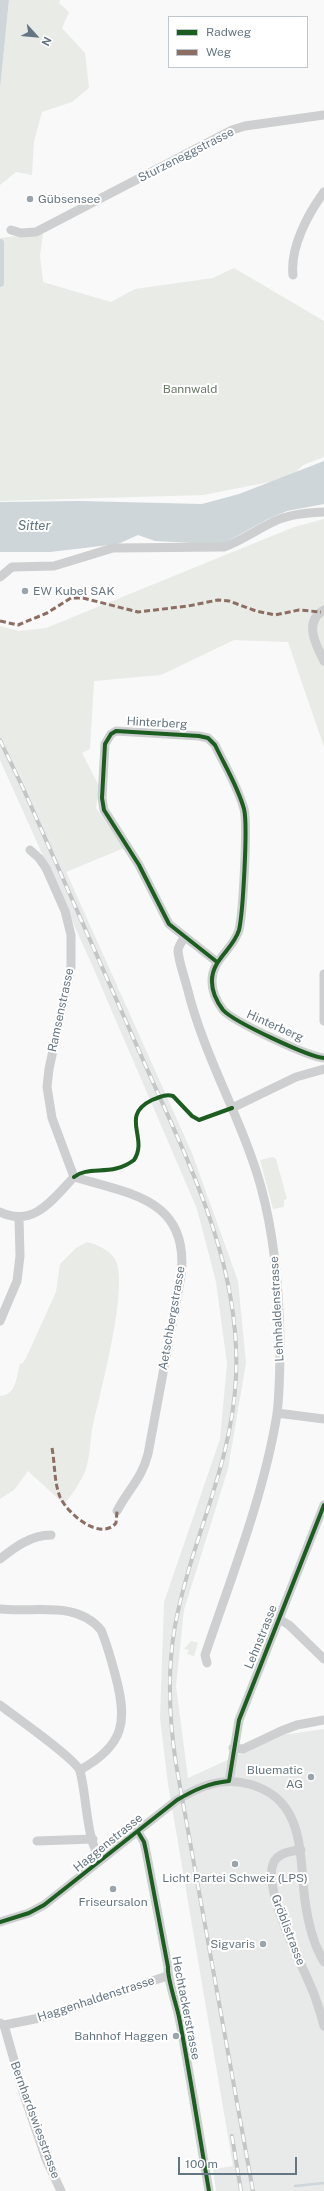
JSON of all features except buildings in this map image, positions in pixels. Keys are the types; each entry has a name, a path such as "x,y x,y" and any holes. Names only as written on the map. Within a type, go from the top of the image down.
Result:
{"street":[{"name":"Sturzeneggstrasse","path":"11,230 21,233 36,232 232,130 245,126 324,115"},
{"path":"293,275 292,262 295,250 305,224 324,192"},
{"path":"0,577 12,567 54,566 113,548 224,547 234,544 274,521 296,514 324,512"},
{"path":"324,610 317,616 312,633 324,661"},
{"name":"Hinterberg","path":"217,962 169,924 139,865 103,807 106,744 111,734 116,731 199,736 208,738 215,745 240,798 244,809 246,825 240,921 232,944 217,962 212,976 212,989 217,1001 228,1014 253,1029 324,1058"},
{"name":"Ramsenstrasse","path":"30,850 39,858 46,868 65,911 71,934 70,972 49,1069 47,1087 52,1118 74,1177"},
{"name":"Lehnhaldenstrasse","path":"184,937 178,950 190,998 201,1033 232,1108 260,1185 274,1245 280,1326 280,1379 277,1413 266,1467 205,1655 207,1663"},
{"path":"324,974 324,1021"},
{"path":"232,1108 296,1077 324,1069"},
{"path":"0,1212 19,1218 44,1209 74,1177"},
{"name":"Aetschbergstrasse","path":"74,1177 138,1197 158,1208 174,1225 178,1234 182,1254 180,1276 146,1462 140,1478 116,1511"},
{"path":"0,1321 17,1281 20,1256 19,1218"},
{"path":"277,1413 324,1419"},
{"name":"Lehnstrasse","path":"229,1780 238,1720 324,1505"},
{"path":"0,1559 28,1540 44,1535 51,1535"},
{"path":"0,1609 66,1610 80,1613 94,1622 101,1630 121,1697 122,1722 110,1746 95,1761 80,1770"},
{"path":"279,1619 289,1625 324,1659"},
{"path":"0,1705 69,1759 80,1770 92,1839 96,1852 101,1860"},
{"path":"233,1748 243,1749 298,1725 324,1720"},
{"name":"Haggenstrasse","path":"0,1922 24,1915 44,1905 177,1800 192,1791 216,1782 229,1780 254,1785 277,1799 292,1819 301,1850 305,1897 310,1926 324,1962"},
{"name":"Hechtackerstrasse","path":"138,1832 145,1846 168,1967 167,1976 172,1985 179,2017 209,2191"},
{"path":"37,1841 92,1839"},
{"name":"Gröblistrasse","path":"301,1850 284,1853 278,1857 273,1865 272,1878 277,1905 314,1994 324,2026"},
{"name":"Haggenhaldenstrasse","path":"2,2024 45,2017 167,1976"},
{"name":"Bernhardswiesstrasse","path":"2,2024 46,2159 61,2191"}],"shaded area":[{"path":"0,737 42,818 192,1153 238,1281 246,1363 228,1469 184,1610 176,1686 188,1778 282,1735 324,1729 324,2191 216,2191 213,2169 233,2166 168,1784 160,1718 164,1602 220,1439 227,1364 216,1282 197,1209 92,965 0,760"}],"green space":[{"path":"9,0 60,0 59,3 69,12 62,28 85,53 89,88 72,102 42,112 34,141 32,175 16,172 0,185 0,89"},
{"name":"Bannwald","path":"43,233 40,256 43,282 111,302 135,289 213,278 234,268 324,321 324,457 303,465 290,478 203,495 0,501 0,238"},
{"path":"324,519 324,747 288,642 234,640 161,675 94,681 90,749 82,753 99,786 96,808 124,848 66,872 42,818 0,737 0,626 19,631 46,628 294,527"},
{"path":"273,1157 276,1159 287,1199 284,1200 284,1207 273,1209 260,1160"},
{"path":"87,1242 102,1248 110,1253 115,1259 119,1273 119,1292 112,1342 92,1430 86,1469 83,1477 64,1504 28,1471 14,1490 0,1499 0,1396 6,1395 13,1389 20,1364 23,1363 26,1358 56,1292 60,1264 76,1248"},
{"path":"191,1641 198,1643 194,1656 187,1654 189,1650 184,1649"}],"water":[{"path":"0,0 9,0 0,89"},
{"name":"Sitter","path":"324,461 324,504 287,511 268,519 224,543 210,544 155,541 138,535 118,544 50,552 0,552 0,502 79,501 202,504 239,494"}],"waterway":[{"path":"0,243 0,283"},
{"path":"295,2186 324,2183"}],"railway":[{"path":"0,740 23,788 175,1131 207,1210 220,1250 229,1291 235,1333 236,1376 233,1409 219,1472 182,1594 175,1626 171,1660 170,1712 176,1764 253,2191"},
{"path":"232,2136 241,2191"}],"marked path":[{"path":"0,621 18,625 47,613 71,598 83,598 138,612 188,606 218,600 229,601 256,611 275,615 299,610 321,612"},
{"path":"52,1448 58,1491 60,1497 69,1510 85,1523 101,1529 109,1528 116,1523 117,1511"}],"cycle path":[{"path":"217,962 169,924 139,865 104,810 102,798 105,744 111,734 116,731 199,736 208,738 215,745 235,785 244,809 245,849 241,921 236,937 215,967 212,982 214,993 223,1010 241,1022 288,1046 324,1058"},
{"path":"74,1177 87,1172 117,1168 134,1160 138,1152 136,1128 137,1113 142,1106 152,1100 170,1095 173,1096 192,1116 199,1120 232,1108"},
{"path":"0,1922 29,1913 44,1905 177,1800 189,1793 215,1783 229,1781 239,1720 324,1505"},
{"path":"138,1832 144,1842 146,1851 168,1972 179,2017 209,2191"}],"place":[{"name":"Gübsensee","path":"30,199"},
{"name":"EW Kubel SAK","path":"25,591"},
{"name":"Bluematic AG","path":"311,1777"},
{"name":"Licht Partei Schweiz (LPS)","path":"235,1864"},
{"name":"Friseursalon","path":"113,1889"},
{"name":"Sigvaris","path":"263,1944"},
{"name":"Bahnhof Haggen","path":"176,2036"}]}
